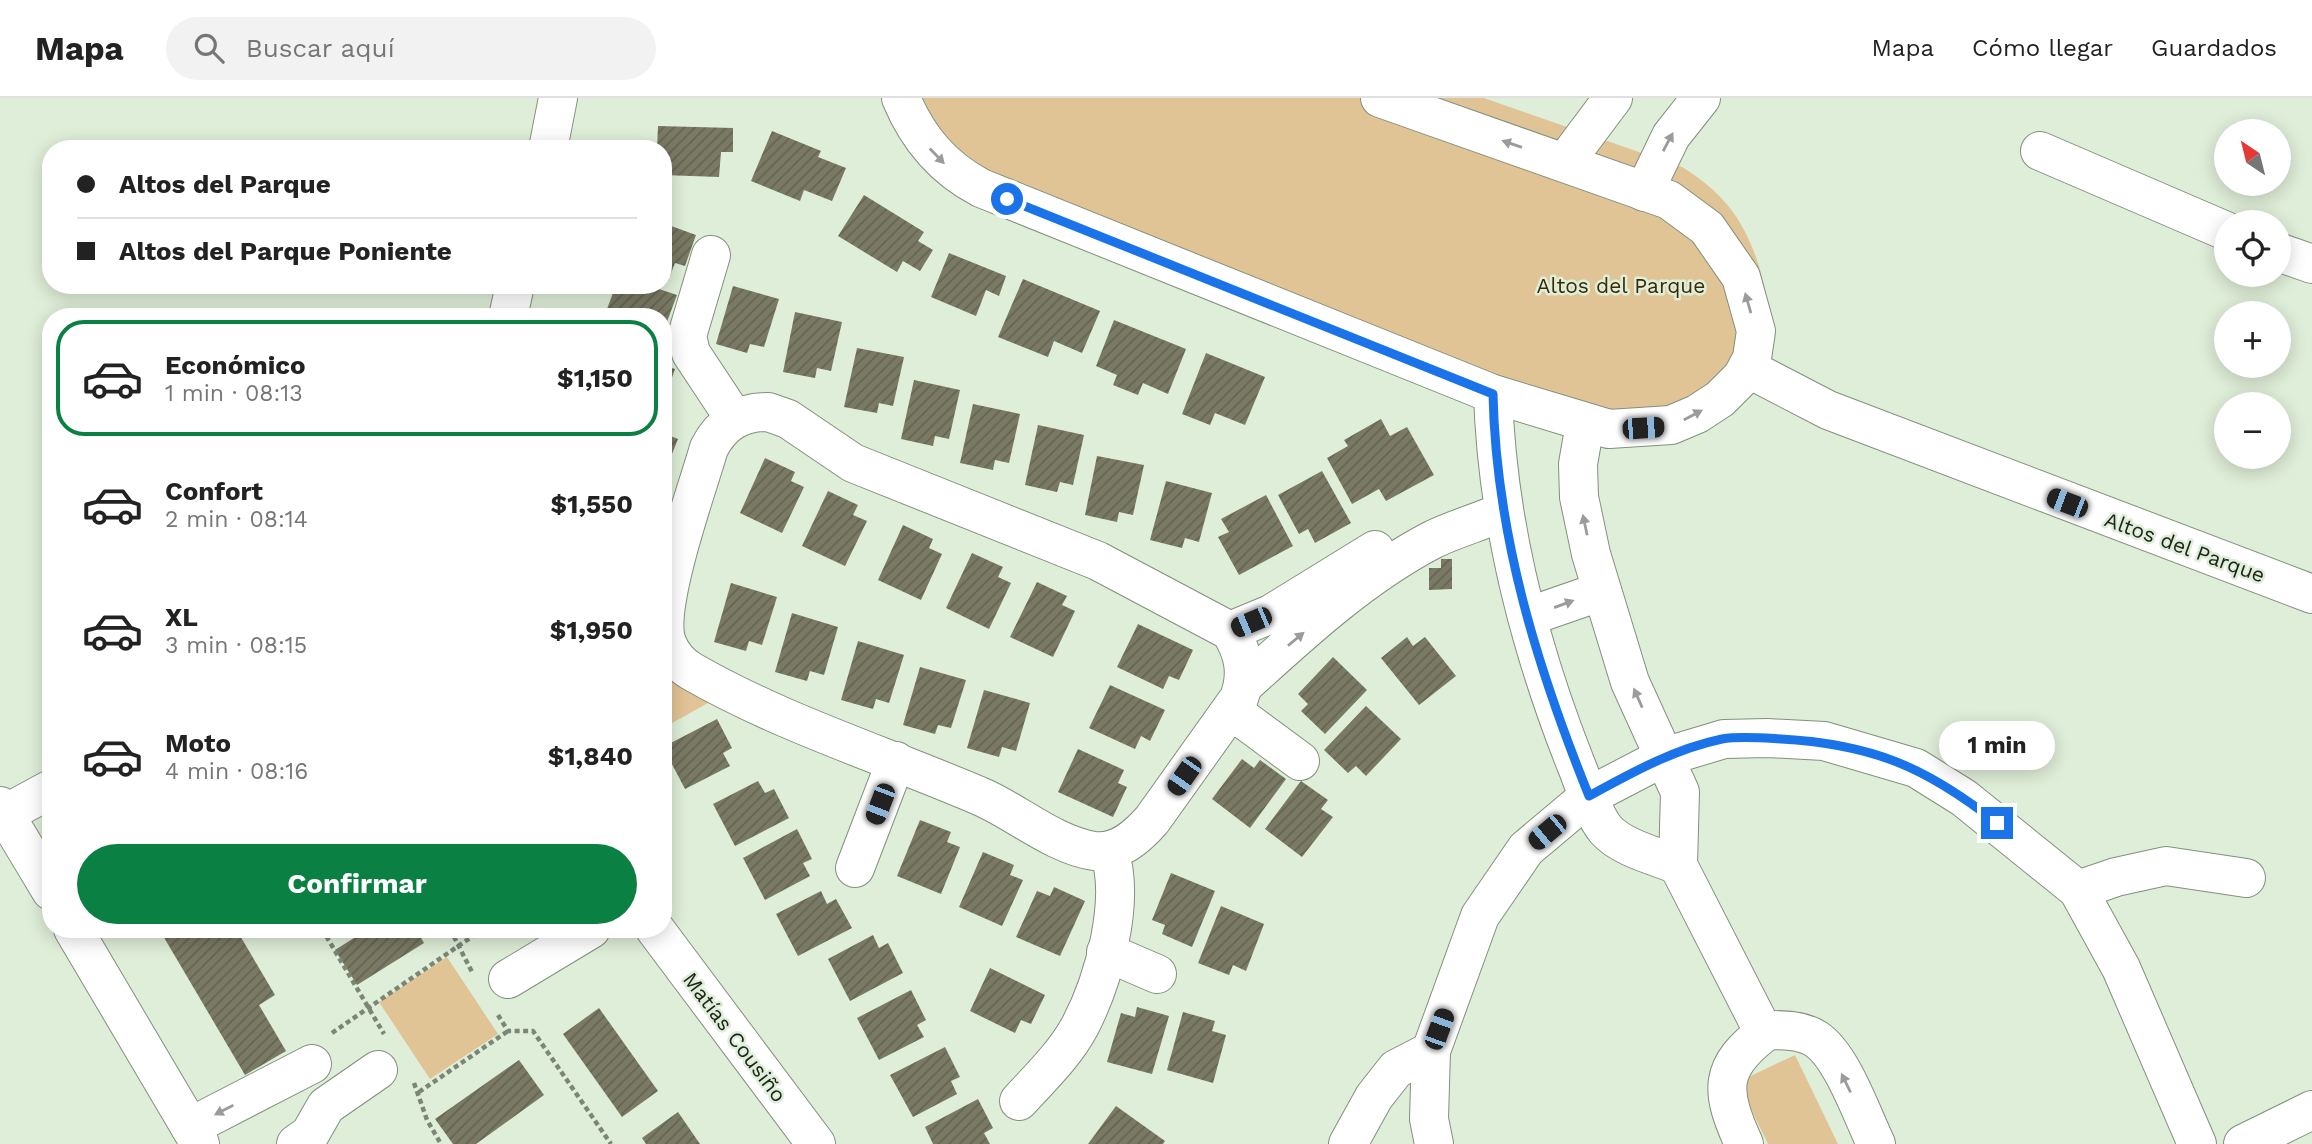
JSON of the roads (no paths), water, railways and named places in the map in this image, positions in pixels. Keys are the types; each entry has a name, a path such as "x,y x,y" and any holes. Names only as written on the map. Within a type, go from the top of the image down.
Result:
{"street":[{"path":"901,98 929,149 962,178 981,188 1493,394 1585,424 1609,429 1671,425 1720,399 1749,369 1756,331 1741,277 1707,228 1668,200 1380,98"},
{"path":"1565,163 1613,98"},
{"path":"1644,192 1671,136 1701,98"},
{"path":"2040,151 2214,226"},
{"path":"711,255 687,336 691,353 734,418"},
{"path":"2291,256 2312,264"},
{"name":"Altos del Parque","path":"1749,369 1840,415 2312,594"},
{"path":"1493,394 1494,454 1502,512 1527,617 1552,699 1589,796 1606,830 1625,843 1678,865"},
{"path":"672,580 709,448 722,428 734,418 757,412 778,414 853,463 1098,561 1230,631 1242,655 1238,697 1300,761"},
{"path":"1585,424 1578,464 1579,498 1602,591 1630,682 1680,792 1678,865 1764,1033"},
{"path":"672,650 680,662 705,678 777,713 1005,808 1062,839 1090,850 1109,851 1138,835 1152,820 1238,697 1379,547 1404,537 1434,539 1502,512"},
{"path":"1230,631 1347,582"},
{"path":"1527,617 1602,591"},
{"path":"1434,1144 1429,1119 1431,1051 1480,916 1526,849 1589,796 1664,757 1724,739 1766,738 1825,741 1916,768 1964,797 2078,890 2121,968 2197,1144"},
{"path":"855,868 897,761"},
{"path":"42,793 2,810 42,876"},
{"path":"1020,1101 1064,1050 1080,1026 1106,952 1116,892 1116,873 1109,851"},
{"path":"2078,890 2116,877 2166,866 2246,878"},
{"path":"78,938 195,1136 317,1052"},
{"path":"493,989 576,938"},
{"name":"Matías Cousiño","path":"662,938 816,1144"},
{"path":"1106,952 1157,974"},
{"path":"1744,1144 1727,1106 1727,1085 1735,1059 1764,1033 1791,1031 1814,1037 1830,1050 1876,1144"},
{"path":"1348,1144 1374,1097 1396,1069 1431,1051"},
{"path":"296,1144 310,1134 326,1106 378,1070"},
{"path":"2243,1144 2312,1110"}]}
